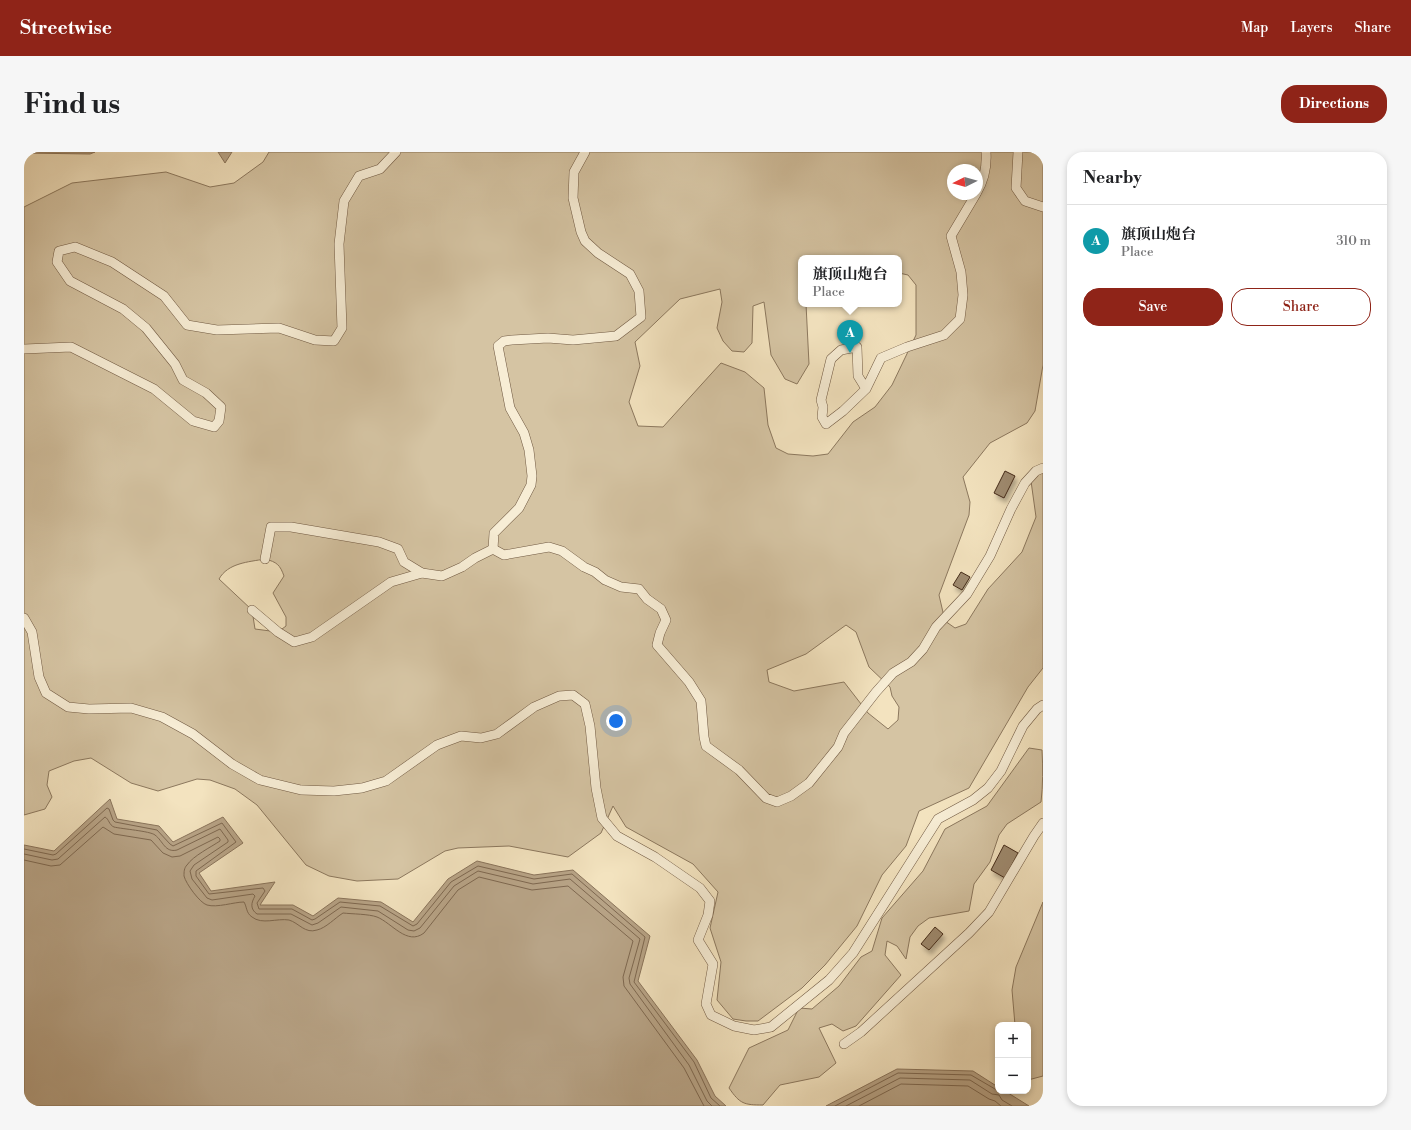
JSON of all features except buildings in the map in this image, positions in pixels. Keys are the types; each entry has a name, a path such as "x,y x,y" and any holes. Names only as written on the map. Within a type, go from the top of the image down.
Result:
{"street":[{"path":"24,349 71,346 154,389 193,421 214,427 219,421 221,407 206,393 183,380 175,364 146,328 123,309 70,281 57,262 58,252 75,247 112,262 164,296 187,325 217,330 279,328 315,340 334,341 342,328 339,244 344,201 359,176 380,169 396,152"},
{"path":"493,549 494,533 519,508 531,485 532,476 529,450 524,433 510,408 498,346 504,341 512,340 548,338 574,340 616,336 641,317 639,291 630,274 598,253 585,241 580,232 573,198 574,172 585,152"},
{"path":"983,178 987,162 986,152"},
{"path":"1018,152 1016,188 1026,201 1043,207"},
{"path":"866,389 858,376 857,347 841,350 831,359 821,400 823,407 822,417 826,424 843,411 866,389 881,358 906,347 944,335 960,319 963,295 961,272 951,236 972,200"},
{"path":"493,549 504,555 549,547 562,551 605,580 621,587 639,589 647,598 661,609 666,620 660,633 657,645 689,682 702,701 706,746 739,770 766,798 777,802 791,796 809,783 838,747 844,733 876,692 893,673 911,662 923,649 936,627 967,594 990,556 1011,509 1025,484 1036,471 1043,468"},
{"path":"265,559 272,527 291,527 379,542 398,549 404,562 422,573 442,576 462,567 475,558 493,549"},
{"path":"252,610 278,632 294,642 312,637 391,582 422,573"},
{"path":"24,618 32,632 39,677 46,694 68,707 89,709 131,708 162,718 193,734 232,764 260,780 301,790 334,791 362,788 386,781 437,745 460,736 481,738 497,734 534,707 559,696 573,695 586,704 590,726 596,788 602,818 617,836 654,857 700,888 710,901 708,915 698,940 713,964 706,1004 711,1014 734,1026 754,1030 771,1027 829,980 853,953 938,819 973,800 988,788 1001,771 1023,726 1037,709 1043,705"},
{"path":"844,1044 861,1032 969,933 989,912 1043,823"}],"shaded area":[{"path":"269,152 1043,152 1043,365 1035,411 1027,423 990,443 963,477 970,502 969,515 939,595 945,621 955,628 966,624 988,589 1022,552 1036,517 1031,481 1043,469 1043,668 1028,687 969,788 919,811 906,846 882,875 857,926 825,965 802,988 758,1021 733,1019 717,1000 721,962 710,928 718,892 693,864 626,827 613,806 601,833 568,857 509,846 458,848 445,851 398,879 357,881 329,876 306,865 257,805 235,789 210,780 197,779 158,791 131,783 91,758 74,761 49,771 47,785 52,797 45,809 24,815 24,207 72,183 166,172 210,187 234,183 263,162","holes":["798,255 902,255 902,274 908,275 916,285 916,335 892,385 875,407 853,422 828,454 813,456 788,454 776,448 768,425 764,388 745,372 721,363 663,427 638,426 629,402 640,366 635,342 680,299 720,289 722,302 717,328 723,341 732,351 744,352 752,343 753,306 764,302 771,355 785,379 797,384 809,364 806,307 798,307","265,559 272,561 281,569 284,576 273,593 286,617 286,626 278,632 255,629 252,610 219,579 233,566 245,562","846,625 856,632 869,667 890,687 892,696 899,707 898,720 888,729 868,713 844,682 794,691 769,682 767,670 806,654"]},
{"path":"1029,748 1042,750 1043,776 1041,802 1007,824 999,835 990,862 974,884 969,911 929,918 918,926 910,937 906,959 897,946 887,941 885,955 901,975 856,1026 843,1031 832,1024 819,1028 836,1063 819,1077 780,1085 763,1105 747,1104 736,1097 729,1088 749,1048 788,1030 799,1008 812,1009 839,986 861,957 872,951 882,918 923,871 945,829 987,806"},
{"path":"1043,902 1043,1076 1031,1079 1031,1022 1015,1022 1012,990 1016,967"}],"water":[{"path":"24,152 95,152 90,154"},
{"path":"218,152 232,152 225,163"},
{"path":"110,799 117,819 159,826 173,842 223,817 243,843 199,873 211,891 275,882 260,905 293,905 313,916 338,898 381,902 413,922 448,879 477,861 534,875 573,870 650,936 638,981 697,1060 715,1096 726,1106 24,1106 24,845 54,851"},
{"path":"897,1069 973,1071 995,1085 995,1094 1010,1094 1029,1106 826,1106"}],"place":[{"name":"旗顶山炮台","path":"850,353"}]}
